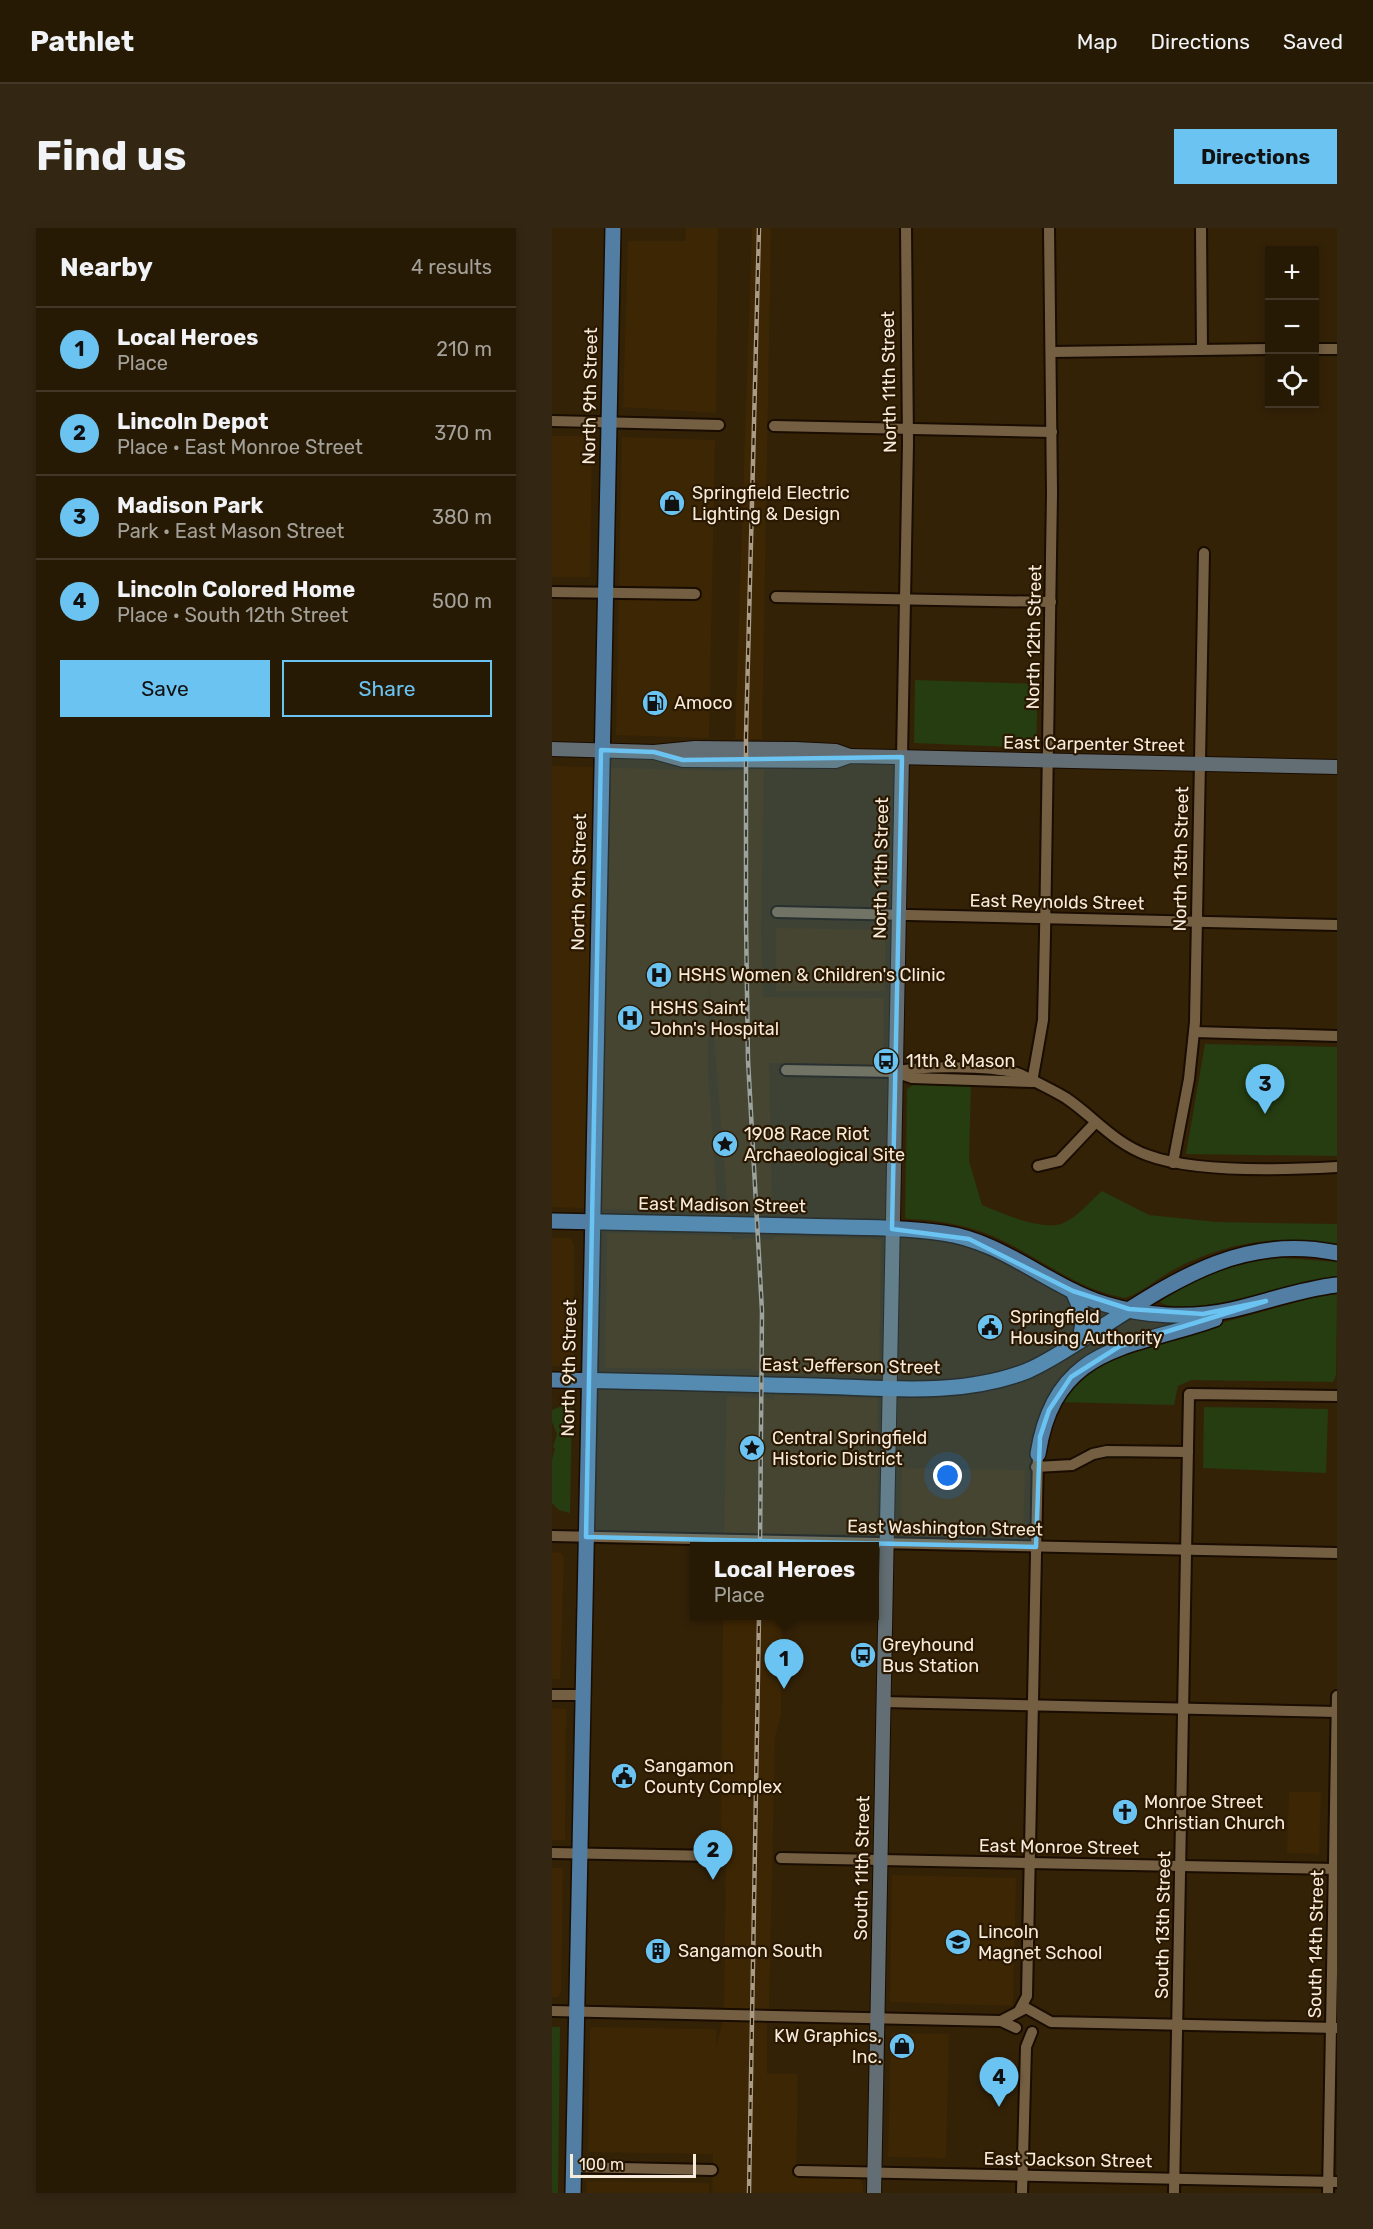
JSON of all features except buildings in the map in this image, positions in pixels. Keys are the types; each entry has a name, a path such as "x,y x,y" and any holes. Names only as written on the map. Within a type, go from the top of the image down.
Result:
{"main road":[{"name":"North 9th Street","path":"573,2193 613,228"},
{"name":"East Madison Street","path":"552,1221 892,1229 932,1232 969,1239 994,1249 1073,1291 1106,1304 1130,1309 1158,1314 1203,1314 1266,1300"},
{"name":"East Jefferson Street","path":"552,1380 890,1388 941,1388 988,1383 1028,1370 1080,1341 1177,1279 1218,1261 1239,1255 1295,1249 1337,1253"},
{"path":"1037,1460 1043,1427 1053,1403 1071,1377 1086,1365 1120,1346 1197,1325 1266,1300 1337,1285"},
{"path":"1073,1291 1084,1317 1080,1341"}],"street":[{"name":"North 11th Street","path":"886,1544 908,429 906,228"},
{"name":"North 12th Street","path":"1032,1082 1043,1020 1051,602 1052,432 1049,228"},
{"path":"1201,228 1202,350"},
{"path":"1051,352 1265,349"},
{"path":"1319,349 1337,349"},
{"path":"552,421 719,425"},
{"path":"774,426 1052,432"},
{"name":"North 13th Street","path":"1173,1163 1195,1032 1203,553"},
{"path":"552,592 695,594"},
{"path":"776,597 1051,602"},
{"name":"East Carpenter Street","path":"552,749 654,752 682,760 836,761 850,756 1337,767"},
{"name":"East Reynolds Street","path":"777,912 1337,925"},
{"path":"1195,1032 1337,1035"},
{"path":"786,1070 895,1072 912,1078 1032,1082 1066,1098 1095,1123 1131,1148 1173,1163 1198,1166 1337,1167"},
{"path":"1038,1166 1059,1161 1095,1123"},
{"path":"1186,1549 1189,1394 1337,1396"},
{"path":"1022,2193 1026,2047 1038,2019 1027,1996 1037,1460 1072,1465 1093,1454 1107,1451 1188,1452"},
{"name":"East Washington Street","path":"552,1536 800,1542"},
{"name":"East Washington Street","path":"879,1544 1337,1553"},
{"name":"South 11th Street","path":"874,2193 886,1544"},
{"name":"South 13th Street","path":"1174,2193 1186,1549"},
{"path":"552,1695 583,1695"},
{"name":"South 14th Street","path":"1331,2186 1337,1696"},
{"path":"883,1702 1337,1712"},
{"path":"552,1853 717,1856"},
{"name":"East Monroe Street","path":"781,1858 1336,1869"},
{"path":"1026,2047 1014,2021 1027,1996"},
{"path":"552,2011 1001,2020 1018,2012 1033,2011 1051,2022"},
{"path":"1001,2020 1017,2030 1033,2031 1051,2022 1334,2028"},
{"path":"573,2167 712,2170"},
{"name":"East Jackson Street","path":"799,2171 1174,2179 1331,2186"}],"highlighted area":[{"path":"601,750 654,752 683,760 902,757 892,1229 969,1239 1073,1291 1129,1309 1203,1314 1266,1301 1120,1346 1071,1377 1049,1410 1040,1437 1036,1547 586,1537"}],"shaded area":[{"path":"686,228 718,228 716,413 623,407 628,241 685,241"},
{"path":"752,228 771,228 762,739 735,739"},
{"path":"552,436 592,436 590,577 552,577"},
{"path":"622,437 715,440 709,738 616,735"},
{"name":"HSHS Saint John's Hospital","path":"552,766 721,771 764,769 761,929 763,997 884,998 883,1066 769,1063 772,1211 728,1211 709,977 708,1070 718,1213 552,1207"},
{"path":"776,928 885,930 885,991 776,991"},
{"path":"607,1234 732,1236 733,1240 748,1238 771,1240 777,1236 881,1241 879,1374 875,1376 774,1374 774,1369 752,1371 751,1369 605,1368"},
{"path":"552,1238 570,1238 574,1244 574,1361 568,1367 552,1366"},
{"path":"774,1395 878,1398 877,1525 874,1534 724,1534 727,1396 774,1399"},
{"path":"902,1468 1025,1470 1023,1531 901,1529"},
{"path":"552,1552 561,1553 564,1557 560,1679 552,1679"},
{"path":"723,1620 782,1620 781,1715 775,1737 769,2009 724,2009 726,1834 721,1833"},
{"path":"552,1708 566,1709 565,1839 562,1840 552,1840"},
{"path":"1289,1792 1321,1792 1319,1854 1287,1853"},
{"path":"552,1868 563,1868 561,1992 558,1997 552,1997"},
{"path":"892,1875 1016,1878 1013,2006 890,2002"},
{"path":"723,2021 767,2022 767,2074 798,2074 796,2176 859,2179 863,2184 863,2193 712,2193 713,2154 588,2152 590,2027 716,2029 716,2048"},
{"path":"891,2033 949,2034 946,2158 888,2157"},
{"path":"587,2181 709,2183 709,2193 586,2193"}],"green space":[{"path":"915,680 1038,684 1036,748 914,743"},
{"path":"1205,1044 1337,1047 1337,1156 1186,1154"},
{"path":"918,1082 971,1082 969,1161 982,1205 1000,1212 1042,1225 1061,1224 1077,1214 1102,1191 1149,1215 1217,1222 1337,1224 1337,1244 1273,1240 1232,1247 1193,1260 1125,1298 1090,1288 1011,1245 974,1229 905,1218 907,1089"},
{"path":"1282,1258 1337,1262 1337,1276 1218,1303 1174,1306 1160,1302 1183,1284 1199,1277 1252,1262"},
{"path":"1337,1294 1336,1375 1333,1382 1191,1380 1178,1386 1174,1405 1058,1402 1081,1374 1145,1344 1312,1298"},
{"path":"572,1404 570,1513 559,1510 552,1503 552,1460 557,1434 552,1422 552,1410"},
{"path":"1204,1407 1328,1409 1326,1473 1203,1468"},
{"path":"552,2027 560,2027 558,2193 552,2193"}],"railway":[{"path":"759,228 746,737 746,921 748,1060 762,1311 760,1542"},
{"path":"749,2193 759,1620"}],"place":[{"name":"Springfield Electric Lighting & Design","path":"672,503"},
{"name":"Amoco","path":"655,703"},
{"name":"HSHS Women & Children's Clinic","path":"659,975"},
{"name":"HSHS Saint John's Hospital","path":"630,1018"},
{"name":"11th & Mason","path":"886,1061"},
{"name":"Madison Park","path":"1265,1114"},
{"name":"1908 Race Riot Archaeological Site","path":"725,1144"},
{"name":"Springfield Housing Authority","path":"990,1327"},
{"name":"Central Springfield Historic District","path":"752,1448"},
{"name":"Greyhound Bus Station","path":"863,1655"},
{"name":"Local Heroes","path":"784,1689"},
{"name":"Sangamon County Complex","path":"624,1776"},
{"name":"Monroe Street Christian Church","path":"1125,1812"},
{"name":"Lincoln Depot","path":"713,1880"},
{"name":"Lincoln Magnet School","path":"958,1942"},
{"name":"Sangamon South","path":"658,1951"},
{"name":"KW Graphics, Inc.","path":"902,2046"},
{"name":"Lincoln Colored Home","path":"999,2107"}]}
